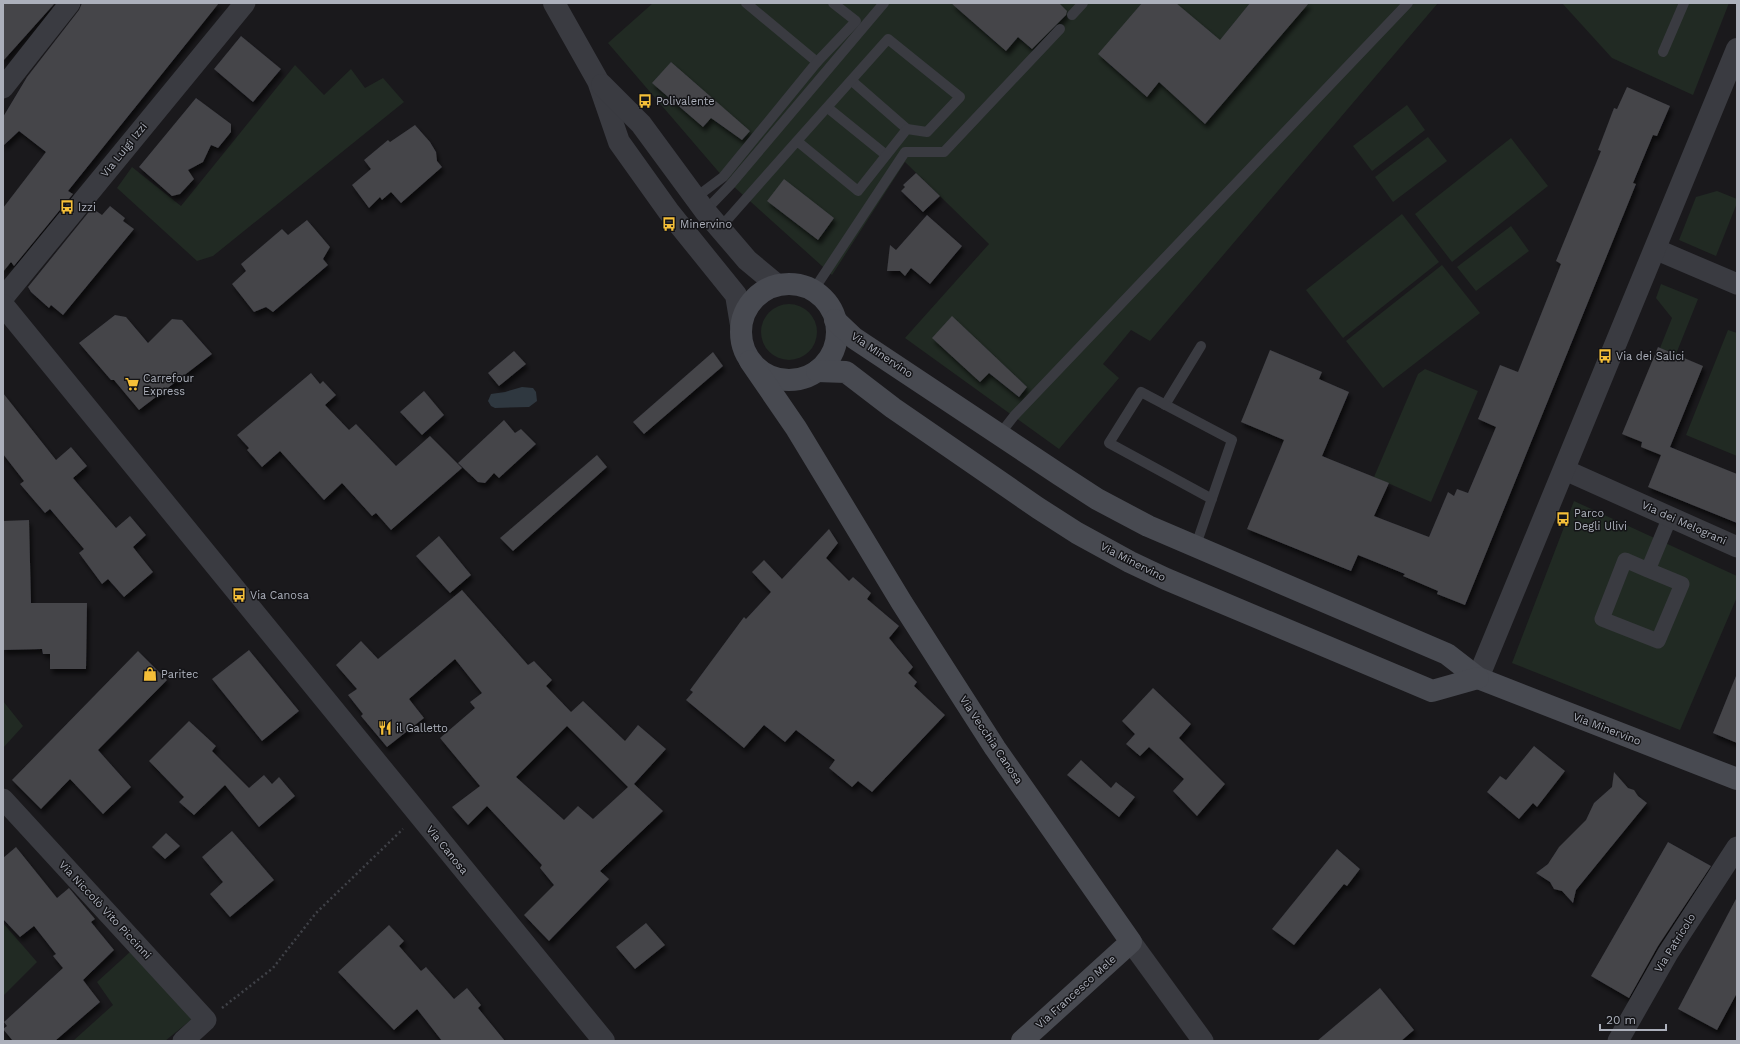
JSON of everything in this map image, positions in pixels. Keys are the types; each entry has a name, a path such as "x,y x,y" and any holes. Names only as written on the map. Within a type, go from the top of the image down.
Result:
{"main road":[{"path":"790,284 802,286 813,291 823,298 835,320 837,334 834,347 828,360 809,375 786,380 772,377 760,371 750,361 744,350 741,337 741,325 745,311 753,299 764,291 777,285 790,284"},
{"name":"Via Minervino","path":"835,320 854,338 1098,499 1148,526 1196,545 1286,586 1447,654 1478,678 1737,779"},
{"name":"Via Vecchia Canosa","path":"750,361 796,428 902,603 987,735 1131,942"},
{"name":"Via Minervino","path":"809,375 846,372 906,416 1038,508 1077,533 1130,562 1166,579 1432,691 1478,678"},
{"name":"Via Vecchia Canosa","path":"796,428 791,403 809,375"},
{"name":"Via Francesco Mele","path":"1022,1041 1131,942"}],"street":[{"path":"3,88 70,3"},
{"name":"Via Luigi Izzi","path":"3,298 245,3"},
{"path":"554,3 598,81 619,142 669,212 736,295 741,325"},
{"path":"1478,678 1565,470 1737,49"},
{"path":"598,81 641,124 700,205 747,260 777,285"},
{"path":"1655,249 1737,284"},
{"name":"Via Canosa","path":"3,305 604,1041"},
{"name":"Via dei Melograni","path":"1565,470 1737,547"},
{"path":"1648,570 1670,517"},
{"path":"1625,560 1648,570 1682,584 1658,641 1602,619 1625,560"},
{"name":"Via Niccolò Vito Piccinni","path":"3,799 206,1020"},
{"name":"Via Patricolo","path":"1618,1041 1668,953 1737,847"},
{"name":"Via Vecchia Canosa","path":"1131,942 1203,1041"},
{"path":"183,1041 206,1020"}],"lane":[{"path":"746,3 817,62"},
{"path":"700,205 817,62 856,21 833,3"},
{"path":"700,205 731,184 884,3"},
{"path":"1072,15 1083,3"},
{"path":"1000,434 1014,416 1408,3"},
{"path":"1663,52 1684,3"},
{"path":"813,291 905,152 944,152 1060,28"},
{"path":"720,228 888,39 960,97 926,132 907,129 852,81"},
{"path":"828,108 886,155"},
{"path":"797,140 858,191 907,129"},
{"path":"1165,405 1201,346"},
{"path":"1196,545 1212,499 1232,440 1141,392 1109,443 1212,499"}],"path":[{"path":"206,1020 273,968 316,913 418,814"}],"shaded area":[{"path":"653,3 1438,3 1150,341 1131,330 1103,364 1119,378 1059,449 905,338 989,244 905,162 832,275 723,177 608,43"},
{"path":"1562,3 1729,3 1693,95 1612,58"},
{"path":"295,65 324,95 351,69 365,88 383,78 404,102 213,256 197,261 117,188 132,167 181,206"},
{"path":"1407,105 1425,130 1372,171 1353,146"},
{"path":"1428,137 1447,161 1393,202 1375,177"},
{"path":"1511,138 1548,186 1452,262 1415,214"},
{"path":"1717,191 1737,199 1737,203 1716,256 1679,240 1696,197"},
{"path":"1402,214 1439,262 1343,338 1306,290"},
{"path":"1511,226 1529,251 1476,291 1457,267"},
{"path":"1442,265 1480,313 1383,388 1346,341"},
{"path":"1661,284 1698,299 1676,354 1660,348 1672,318 1656,298"},
{"path":"789,304 800,306 809,312 815,321 817,332 815,343 809,352 800,358 789,360 778,358 769,352 763,343 761,332 763,321 769,312 778,306"},
{"path":"1728,330 1737,333 1737,456 1686,435"},
{"path":"1425,369 1478,391 1431,502 1374,477 1418,374"},
{"path":"522,387 533,388 536,392 537,401 529,407 495,408 491,406 488,401 491,394"},
{"path":"1574,501 1737,576 1737,597 1680,730 1512,663"},
{"path":"3,701 23,726 3,748"},
{"path":"3,923 37,962 3,996"},
{"path":"130,952 192,1019 165,1041 73,1041 113,1005 97,982"}],"building":[{"path":"3,3 55,3 3,61"},
{"path":"82,3 219,3 68,191 73,194 14,266 11,262 3,272 3,208 46,152 19,131 3,146 3,117 27,77 79,10"},
{"path":"951,3 1059,3 1067,11 1066,15 1032,49 1018,37 1006,51"},
{"path":"1142,3 1176,3 1220,40 1250,3 1309,3 1205,124 1159,82 1147,97 1098,54"},
{"path":"241,36 281,69 253,102 214,69"},
{"path":"671,62 750,131 742,140 711,118 703,127 652,83"},
{"path":"1627,87 1670,106 1657,136 1653,135 1633,183 1636,184 1465,605 1437,594 1438,591 1403,576 1405,574 1358,555 1351,571 1247,529 1284,440 1241,422 1270,350 1322,372 1319,379 1349,392 1322,456 1389,483 1374,516 1429,537 1448,492 1454,496 1457,489 1468,493 1496,427 1478,419 1500,365 1518,372 1561,264 1556,261 1601,151 1598,150 1614,108 1617,109"},
{"path":"196,98 231,124 231,132 218,148 211,145 203,162 188,170 194,179 180,194 172,196 139,167"},
{"path":"415,125 430,142 436,152 437,161 442,167 401,203 391,192 382,200 380,197 369,208 352,185 371,169 364,160 388,140 390,142"},
{"path":"916,173 940,196 923,212 901,191 905,187 903,185"},
{"path":"784,179 834,218 818,240 767,201"},
{"path":"110,206 125,218 123,221 134,229 63,315 51,305 49,308 31,292 28,287 92,208 102,215"},
{"path":"927,215 962,246 930,284 911,268 905,276 900,271 887,271 890,245 896,250"},
{"path":"307,220 330,247 323,259 328,265 273,312 266,307 254,312 232,284 246,271 241,264 282,229 288,235"},
{"path":"115,315 126,317 148,343 172,319 182,320 212,354 139,410 114,380 111,380 79,343"},
{"path":"952,316 1027,387 1019,397 989,373 980,382 932,338"},
{"path":"1658,347 1703,366 1670,447 1737,474 1737,523 1648,487 1661,455 1641,447 1642,442 1622,434"},
{"path":"514,351 526,364 499,386 488,373"},
{"path":"713,352 723,366 644,434 633,422"},
{"path":"311,373 320,384 323,381 336,395 325,405 349,430 356,424 396,466 430,436 462,468 391,530 376,513 372,516 342,483 324,500 280,451 262,467 247,450 249,448 237,435"},
{"path":"424,391 444,415 422,435 400,412"},
{"path":"3,393 56,460 71,447 87,466 73,478 116,528 130,516 146,535 133,547 153,572 124,597 108,579 102,584 79,553 84,549 50,509 45,513 20,484 24,481 3,454"},
{"path":"504,420 515,433 521,429 536,444 499,478 494,473 485,483 478,482 458,463"},
{"path":"597,455 607,467 513,551 500,538"},
{"path":"29,520 31,603 87,603 86,669 50,669 50,654 43,654 42,649 3,650 3,521"},
{"path":"829,529 838,543 826,558 849,581 853,577 871,593 867,599 899,626 889,638 913,667 908,673 917,682 914,686 945,715 872,792 858,781 852,787 829,768 835,760 796,730 785,742 764,725 744,748 686,700 693,692 690,690 744,617 746,619 771,592 752,572 764,560 782,579"},
{"path":"439,536 471,575 450,593 416,556"},
{"path":"462,590 528,665 534,661 552,680 546,686 571,712 583,701 625,741 638,725 666,749 634,784 663,811 600,871 609,879 549,941 524,915 554,885 540,868 542,865 487,806 468,825 452,807 480,786 440,738 475,708 470,702 482,693 455,659 409,699 424,718 387,747 361,716 363,714 348,695 357,689 336,665 361,641 378,659","holes":["567,726 628,787 593,819 578,806 564,820 516,777"]},
{"path":"249,650 299,711 262,741 212,679"},
{"path":"138,651 167,680 98,750 131,787 103,814 70,779 41,809 12,780"},
{"path":"1737,676 1737,743 1713,733"},
{"path":"1153,688 1191,724 1179,738 1225,784 1197,816 1173,791 1184,779 1149,747 1140,756 1126,744 1135,734 1122,721"},
{"path":"189,721 216,746 212,751 249,788 264,775 272,784 279,777 295,796 259,827 225,785 194,815 179,802 184,797 149,761"},
{"path":"1534,746 1565,771 1537,807 1533,803 1519,819 1487,792 1500,776 1506,780"},
{"path":"1081,760 1111,788 1116,782 1135,797 1119,817 1067,775"},
{"path":"1614,772 1628,788 1634,790 1638,796 1647,803 1576,890 1573,903 1562,891 1554,889 1550,882 1536,873 1548,864 1559,847 1586,820 1594,803 1612,787"},
{"path":"232,831 274,880 230,917 210,894 223,882 202,857"},
{"path":"166,833 180,846 165,859 152,847"},
{"path":"1668,842 1711,866 1658,946 1629,998 1591,976"},
{"path":"16,847 57,898 69,888 95,919 91,922 114,950 83,980 100,1002 55,1041 13,1041 3,1029 7,1026 4,1022 63,968 53,956 56,954 34,926 20,937 3,919 3,858"},
{"path":"1337,849 1360,869 1347,886 1344,884 1294,945 1272,929"},
{"path":"1737,897 1737,993 1717,1030 1678,1009"},
{"path":"646,923 665,945 635,969 616,947"},
{"path":"389,925 404,941 399,946 421,971 426,967 454,999 467,988 481,1005 478,1008 505,1041 442,1041 417,1009 394,1030 338,972"},
{"path":"1380,988 1414,1030 1401,1041 1317,1041"}],"place":[{"name":"Polivalente","path":"645,101"},
{"name":"Izzi","path":"67,207"},
{"name":"Minervino","path":"669,224"},
{"name":"Via dei Salici","path":"1605,356"},
{"name":"Carrefour Express","path":"132,384"},
{"name":"Parco Degli Ulivi","path":"1563,519"},
{"name":"Via Canosa","path":"239,595"},
{"name":"Paritec","path":"150,674"},
{"name":"il Galletto","path":"385,728"}]}
